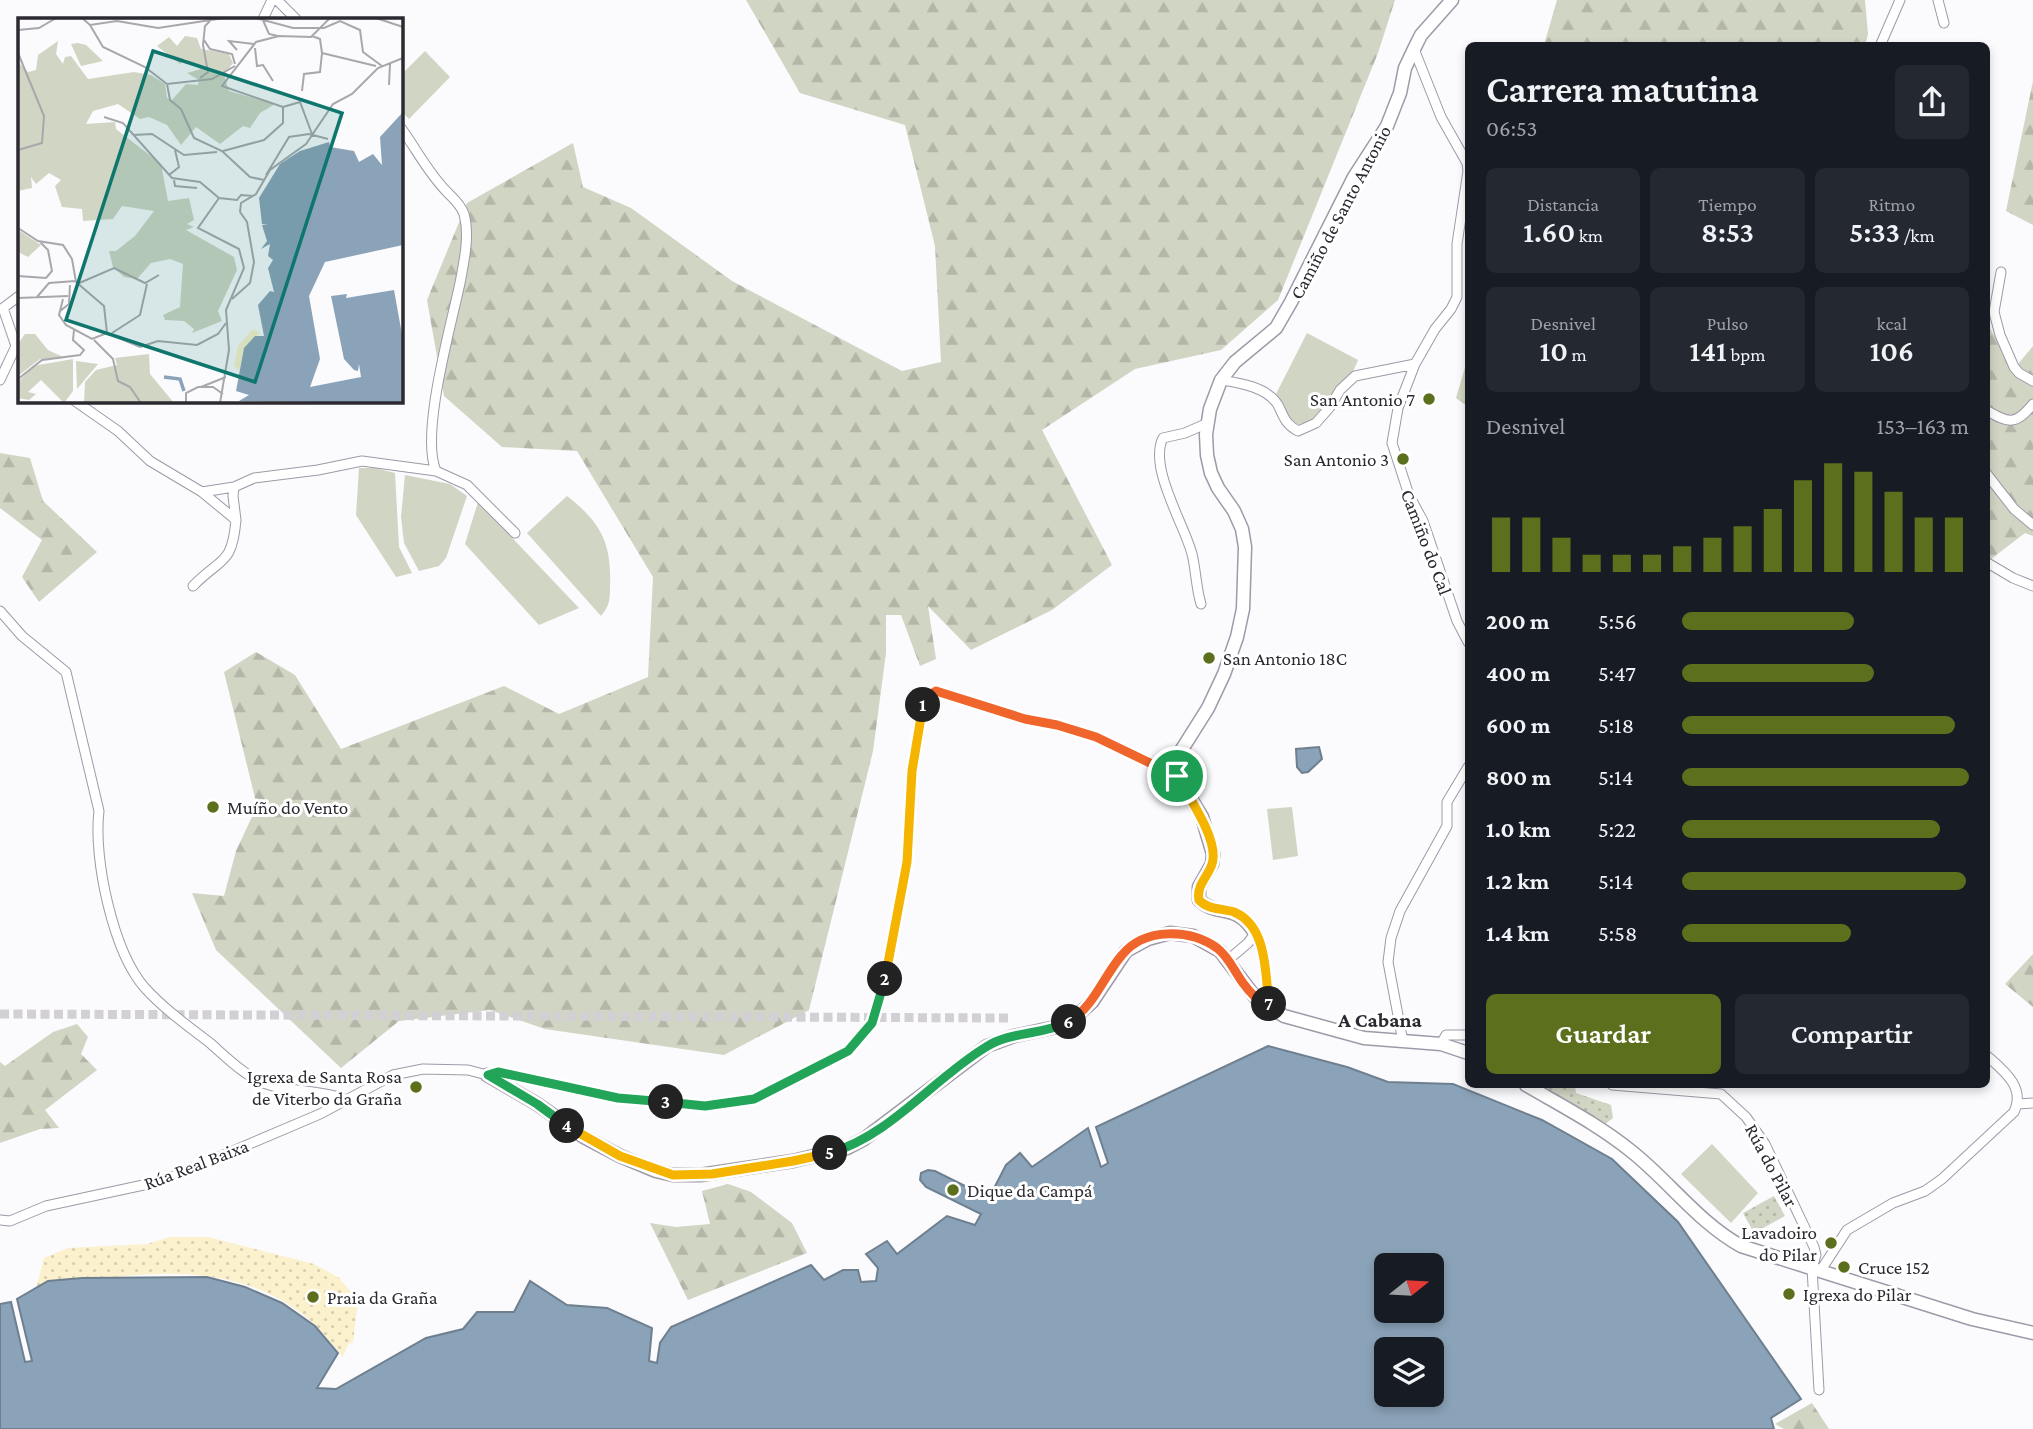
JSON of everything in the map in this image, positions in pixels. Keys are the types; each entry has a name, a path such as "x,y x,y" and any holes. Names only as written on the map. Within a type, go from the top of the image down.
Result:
{"street":[{"path":"264,18 274,0 295,18"},
{"name":"Camiño de Santo Antonio","path":"1177,776 1179,754 1208,708 1224,674 1243,609 1244,536 1234,511 1211,473 1207,455 1210,409 1221,380 1235,362 1276,328 1292,302 1354,177 1387,126 1400,93 1405,68 1421,35 1451,0"},
{"path":"1882,42 1900,0"},
{"path":"1938,0 1944,23"},
{"name":"Camiño do Cal","path":"1414,49 1441,117 1465,159"},
{"path":"402,130 430,174 463,211 466,230 464,261 435,402 430,443 431,459 436,471"},
{"name":"Camiño do Cal","path":"1465,191 1457,244 1457,297 1451,309 1434,329 1415,364 1398,408 1392,443 1409,495 1423,521 1457,621 1465,636"},
{"path":"2001,272 1994,312 2000,335 2014,366 2033,381"},
{"path":"0,380 18,348 1,307 18,297"},
{"path":"1221,380 1245,384 1269,396 1277,404 1285,422 1298,431 1316,423 1340,390 1355,376 1415,364"},
{"path":"76,402 118,431 150,461 202,492 236,520"},
{"path":"1990,412 2007,421 2016,420 2033,404"},
{"path":"1200,604 1192,554 1168,495 1160,447 1163,438 1185,433 1208,423"},
{"path":"202,492 234,487 254,478 362,461 436,471 467,485 515,533"},
{"path":"1990,478 2014,509 2033,525"},
{"path":"193,586 205,573 226,559 234,542 234,487"},
{"path":"1990,564 2033,586"},
{"path":"0,611 22,636 66,672 99,811 97,830 100,870 106,900 124,951 143,986 160,1003 254,1078 263,1083 344,1099"},
{"name":"Rúa Real Baixa","path":"0,1220 10,1221 46,1206 162,1181 320,1114 393,1075 423,1069 468,1070 488,1075 498,1072 618,1098 705,1106 754,1099 848,1051 872,1023 883,986 907,862 912,771 921,713 926,698 936,691 1025,719 1096,737 1177,776"},
{"path":"1403,1042 1388,962 1391,938 1400,911 1447,826 1447,802 1465,772"},
{"path":"1177,776 1202,817 1213,855 1212,864 1199,887 1199,900 1247,920 1265,961 1270,1009"},
{"path":"1228,960 1248,943 1255,933"},
{"path":"488,1075 537,1104 584,1137 620,1156 663,1173 700,1175 793,1161 839,1150 864,1139 988,1046 1072,1020 1092,1002 1122,955 1131,947 1160,935 1179,934 1203,940 1220,951 1246,988 1270,1009 1293,1020 1364,1038 1441,1044 1465,1052"},
{"path":"1441,1044 1446,1035 1465,1035"},
{"path":"1816,1269 1847,1230 1893,1203 1925,1191 2014,1112 2018,1095 2007,1073 1990,1058"},
{"path":"1531,1088 1597,1126 1629,1150 1707,1224 1741,1246 1972,1319 2033,1333"},
{"name":"Rúa do Pilar","path":"1679,1088 1723,1090 1746,1117 1765,1144 1814,1247 1819,1390"},
{"path":"2018,1104 2033,1103"}],"green space":[{"path":"746,0 1395,0 1378,53 1278,300 1221,350 1135,369 1042,430 1112,565 1052,610 971,650 928,606 936,659 920,666 901,615 886,615 886,653 873,751 809,1010 724,1055 545,1029 490,1010 399,1021 341,1068 216,950 192,893 224,896 236,851 257,806 224,672 256,652 295,675 341,749 504,686 559,714 648,677 653,577 577,451 502,447 444,396 427,300 467,203 573,143 583,187 631,208 732,281 902,371 941,362 935,246 905,125 800,93"},
{"path":"1557,0 1865,0 1868,34 1866,42 1545,42"},
{"path":"425,51 450,77 409,119 402,112 402,74"},
{"path":"2033,81 2033,225 2006,211"},
{"path":"1990,329 2014,369 2033,346 2033,536 2025,533 1990,560"},
{"path":"1307,333 1358,360 1348,380 1322,412 1302,424 1292,424 1276,394"},
{"path":"1465,367 1465,405 1456,398"},
{"path":"0,453 30,458 43,501 97,552 39,602 22,577 42,540 0,508"},
{"path":"359,468 375,468 395,473 399,547 412,573 396,577 356,515"},
{"path":"405,475 450,484 467,496 446,558 439,566 419,571 404,543 401,517"},
{"path":"567,496 596,524 606,545 610,594 608,605 601,616 527,533"},
{"path":"478,502 579,608 539,625 465,544"},
{"path":"1292,807 1298,856 1273,860 1267,809"},
{"path":"2033,954 2033,1007 2005,984"},
{"path":"77,1024 88,1037 81,1054 97,1070 45,1110 59,1128 40,1129 0,1143 0,1062 5,1066 53,1032"},
{"path":"1540,1088 1575,1088 1576,1093 1611,1105 1613,1118 1604,1125"},
{"path":"1712,1144 1758,1193 1731,1223 1681,1174"},
{"path":"728,1184 751,1192 792,1223 807,1253 688,1300 650,1223 676,1227 710,1224 702,1191"},
{"path":"1774,1196 1785,1216 1754,1233 1743,1213"},
{"path":"1812,1403 1829,1429 1784,1429 1775,1424"}],"sand":[{"name":"Praia da Graña","path":"170,1237 208,1237 314,1264 338,1277 358,1300 353,1342 348,1344 343,1357 311,1321 281,1300 249,1286 214,1277 142,1275 69,1285 35,1293 44,1258 68,1248 147,1244"}],"water":[{"path":"1319,747 1322,759 1308,772 1302,773 1297,767 1296,749"},
{"path":"1268,1046 1347,1067 1388,1082 1453,1084 1542,1120 1612,1159 1678,1222 1801,1399 1771,1418 1774,1429 0,1429 0,1304 11,1302 25,1362 32,1361 17,1299 48,1281 82,1278 207,1277 245,1287 282,1303 315,1326 338,1353 317,1388 336,1389 426,1338 463,1329 477,1312 514,1312 530,1281 567,1305 607,1308 652,1328 649,1361 657,1363 660,1343 671,1327 811,1265 824,1280 843,1270 858,1270 861,1282 876,1281 878,1268 866,1254 887,1241 897,1254 947,1216 975,1225 981,1214 926,1187 920,1180 921,1173 935,1171 989,1198 1006,1165 1020,1153 1032,1167 1088,1128 1101,1167 1108,1163 1096,1127"}],"tunnel":[{"path":"0,1014 1009,1018"}],"place":[{"name":"San Antonio 7","path":"1429,399"},
{"name":"San Antonio 3","path":"1403,459"},
{"name":"San Antonio 18C","path":"1209,658"},
{"name":"Muíño do Vento","path":"213,807"},
{"name":"Igrexa de Santa Rosa de Viterbo da Graña","path":"416,1087"},
{"name":"Dique da Campá","path":"953,1190"},
{"name":"Lavadoiro do Pilar","path":"1831,1243"},
{"name":"Cruce 152","path":"1844,1267"},
{"name":"Igrexa do Pilar","path":"1789,1294"},
{"name":"Praia da Graña","path":"313,1297"}],"district":[{"name":"A Cabana","path":"1380,1020"}],"route":[{"path":"936,691 1025,719 1096,737 1177,776 1202,817 1213,855 1212,864 1199,887 1199,900 1208,906 1236,913 1247,920 1265,961 1270,1009 1246,988 1228,960 1211,944 1194,936 1170,933 1160,935 1136,943 1122,955 1092,1002 1072,1020 988,1046 858,1143 817,1156 700,1175 663,1173 620,1156 584,1137 537,1104 488,1075 498,1072 618,1098 705,1106 754,1099 848,1051 872,1023 883,986 907,862 912,771 921,713 926,698 936,691"}]}
